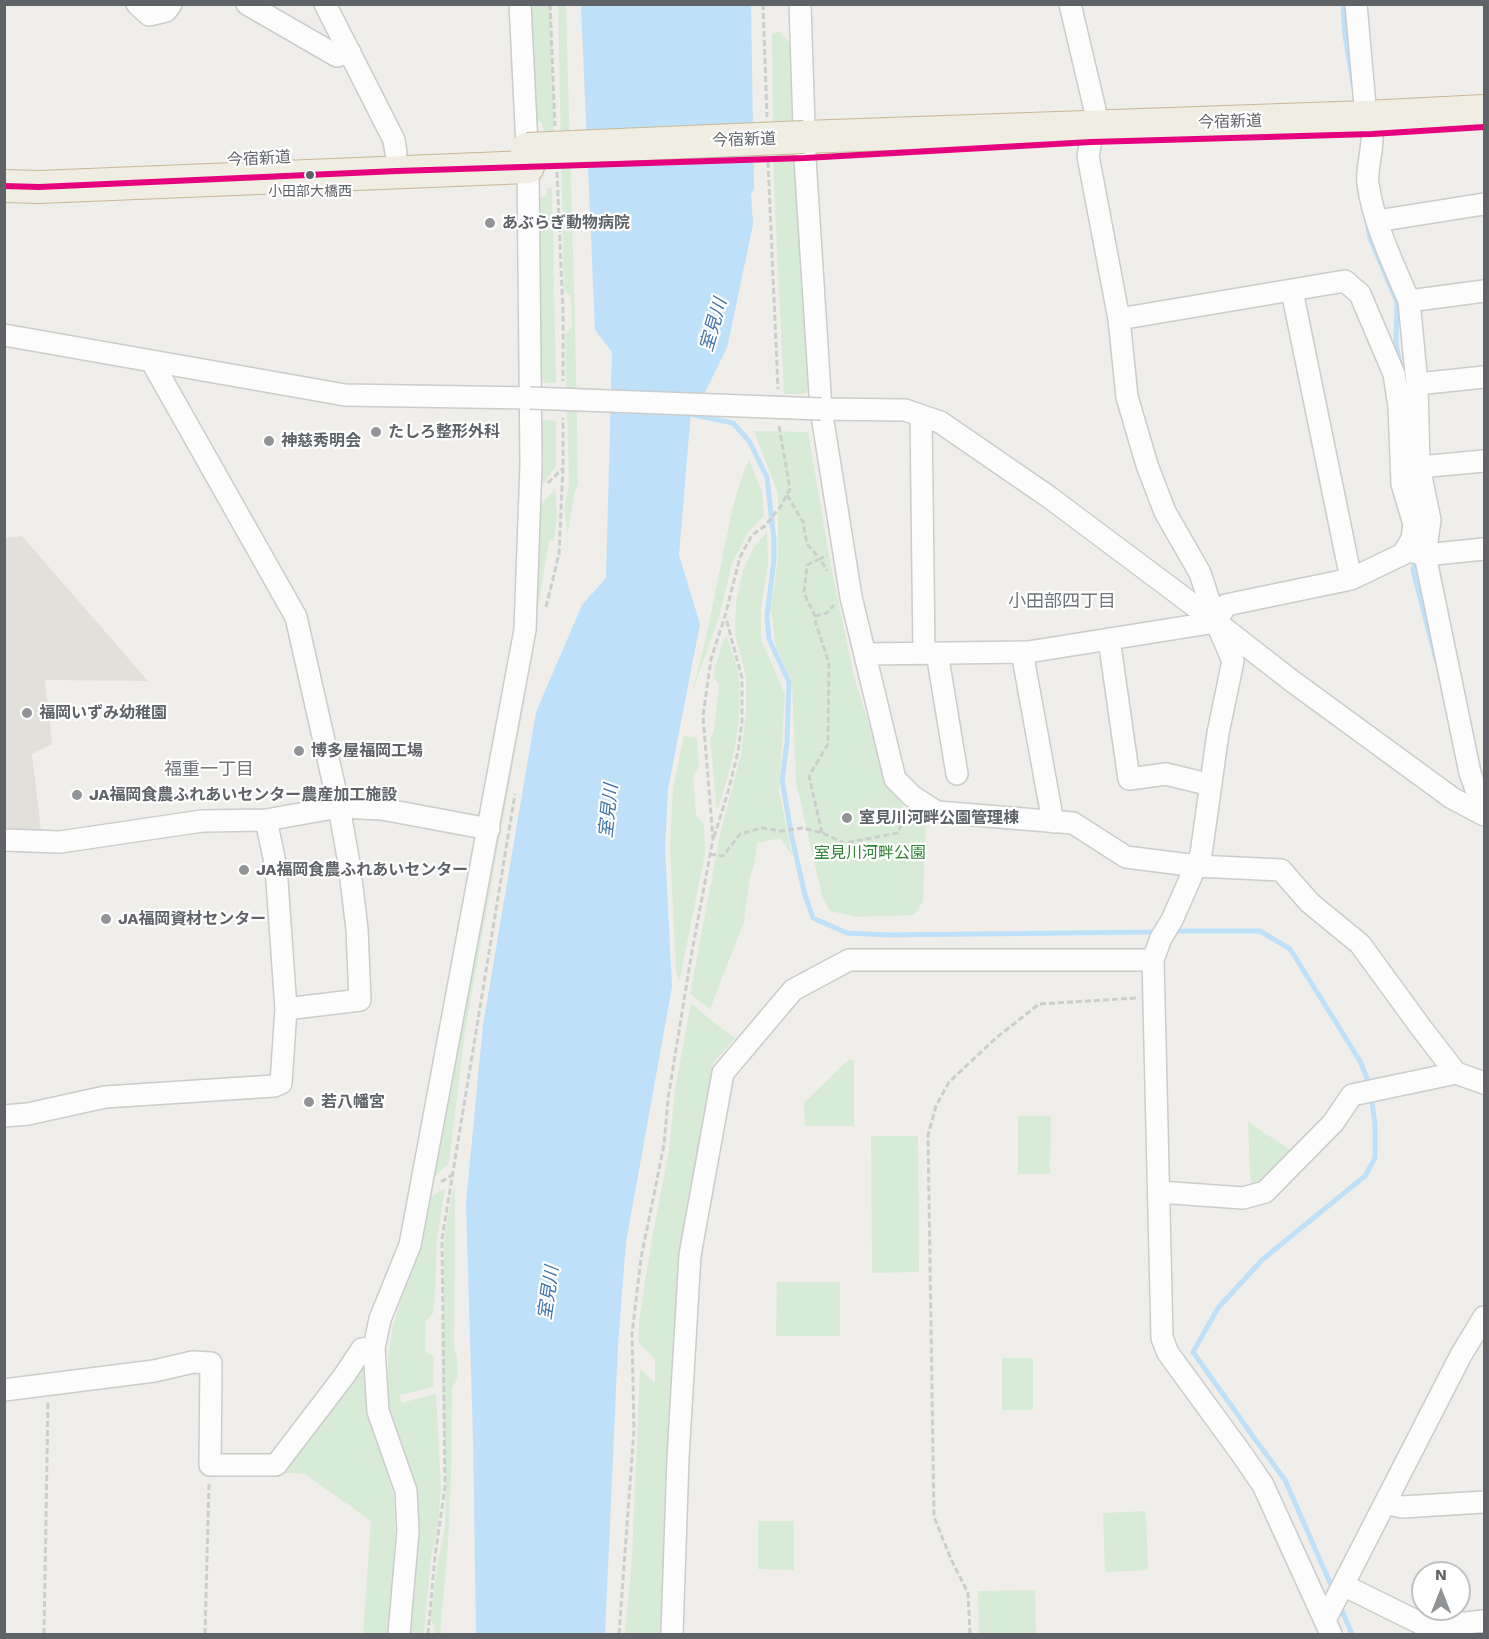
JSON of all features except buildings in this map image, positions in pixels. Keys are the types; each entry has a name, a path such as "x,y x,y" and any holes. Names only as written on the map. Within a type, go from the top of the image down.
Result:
{"highway":[{"name":"今宿新道","path":"1369,126 1485,111"},
{"name":"今宿新道","path":"4,186 39,187 527,158 1092,134 1369,126 1485,127"},
{"name":"今宿新道","path":"4,169 396,153 527,158"}],"street":[{"path":"137,4 149,15 166,11 171,4"},
{"path":"247,4 337,56 350,52"},
{"path":"325,4 394,140 396,153"},
{"path":"399,1635 408,1531 406,1491 378,1411 374,1348 380,1319 410,1245 525,630 531,464 527,158 520,4"},
{"path":"800,4 804,148 821,409 851,597 895,779 912,796 937,812 1073,823 1126,857 1197,866 1281,870 1310,903 1360,944 1456,1073"},
{"path":"1070,4 1096,114 1088,156 1119,319 1127,397 1147,465 1165,512 1200,573 1216,622 1233,661 1218,733 1201,854 1153,960 1162,1338 1168,1353 1263,1485 1334,1606 1428,1627 1485,1621"},
{"path":"1356,4 1373,145 1368,182 1378,229 1409,301 1417,384 1422,522 1412,539 1470,773 1485,814"},
{"path":"1377,221 1485,204"},
{"path":"1119,319 1345,281 1360,294 1394,374 1399,406 1402,484 1422,522"},
{"path":"1292,291 1351,579"},
{"path":"1409,301 1485,291"},
{"path":"4,335 345,395 530,398 905,410 940,422 1040,491 1452,798 1485,814"},
{"path":"152,362 296,617 339,807 357,929 360,1000 286,1009"},
{"path":"1417,384 1485,377"},
{"path":"921,416 931,653 957,774"},
{"path":"1419,467 1485,461"},
{"path":"1216,622 1226,605 1351,579 1403,554 1485,549"},
{"path":"866,654 1022,652 1216,622"},
{"path":"1109,639 1129,779 1166,774 1211,785"},
{"path":"1022,652 1053,822"},
{"path":"4,840 60,842 202,820 266,820 339,807 382,809 489,829"},
{"path":"4,1116 28,1114 105,1097 274,1086 281,1083 286,1009 276,867 266,820"},
{"path":"672,1635 678,1458 690,1255 723,1073 793,990 849,960 1153,960"},
{"path":"1159,1192 1243,1198 1265,1192 1333,1123 1352,1095 1456,1073 1485,1083"},
{"path":"1334,1606 1461,1354 1485,1317"},
{"path":"4,1390 154,1371 193,1362 211,1363 210,1465 276,1465 362,1349 374,1348"},
{"path":"1385,1503 1402,1507 1485,1502"}],"path":[{"path":"763,4 767,118"},
{"path":"768,152 778,398"},
{"path":"713,839 703,716 711,659 741,557 752,535 765,525 781,506 790,489 779,421"},
{"path":"787,495 803,522 807,544 820,559 830,576"},
{"path":"822,832 809,776 828,744 829,663 815,616 804,593 807,565 843,547"},
{"path":"815,616 828,613 837,602"},
{"path":"619,1635 634,1430 632,1334 641,1258 663,1145 668,1099 710,854 738,752 742,722 742,678 725,616"},
{"path":"710,854 723,856 740,834 762,828 781,831 803,828 822,832 844,843 898,832 912,796"},
{"path":"970,1635 968,1593 934,1517 928,1134 936,1106 949,1082 996,1038 1039,1004 1153,997"},
{"path":"44,1635 48,1384"},
{"path":"205,1635 210,1465"}],"shaded area":[{"name":"福岡いずみ幼稚園","path":"22,536 148,681 45,680 52,744 32,754 41,831 5,829 5,538"}],"green space":[{"path":"528,5 551,5 554,132 545,132 541,122 531,120"},
{"path":"558,5 566,5 577,424 578,484 574,494 568,532 564,511 569,483 565,334 572,326 571,296 564,291"},
{"path":"779,31 791,45 796,191 811,389 804,394 784,394 774,188 772,34"},
{"path":"552,187 556,383 546,383 539,379 537,198 547,196 547,188"},
{"path":"543,420 556,421 556,466 540,488 539,430"},
{"name":"室見川河畔公園","path":"754,431 808,432 830,561 854,677 889,787 905,809 926,819 923,901 914,915 858,917 830,911 822,896 796,782 792,683 775,644 771,608 778,558 778,493"},
{"path":"749,460 762,492 764,516 749,531 732,564 719,617 691,695 705,643 733,506"},
{"path":"555,489 557,519 554,540 549,541 532,643 540,538 540,505"},
{"path":"767,532 768,563 761,607 761,640 785,694 779,790 792,855 780,838 757,843 744,922 710,1009 690,994 720,835 741,754 746,713 746,677 735,634 736,603 743,570 754,547"},
{"path":"727,636 738,672 740,707 732,760 717,810 710,738 714,732 719,684 714,679 715,667 724,638"},
{"path":"520,689 524,702 465,1031 449,1163 428,1183"},
{"path":"684,736 697,738 699,766 693,777 696,815 704,824 705,854 679,983 676,971 670,846 673,788"},
{"path":"691,1003 735,1038 713,1063 686,1240 678,1276 666,1465 661,1634 625,1634 632,1557 640,1369 655,1383 655,1359 639,1343 639,1320 669,1150 675,1089"},
{"path":"849,1059 854,1061 854,1126 805,1126 804,1103"},
{"path":"1018,1116 1051,1116 1050,1174 1018,1174"},
{"path":"1248,1122 1298,1155 1251,1195"},
{"path":"871,1136 918,1136 919,1272 872,1273"},
{"path":"455,1180 454,1349 457,1355 458,1378 452,1387 448,1545 440,1634 435,1634 430,1618 445,1527 446,1485 442,1378 444,1241"},
{"path":"445,1188 437,1239 434,1312 426,1321 425,1352 434,1356 433,1387 400,1395 401,1403 436,1394 441,1489 438,1525 431,1557 424,1634 404,1634 392,1423 388,1393 388,1357 392,1330 428,1199"},
{"path":"777,1282 840,1282 840,1336 776,1336"},
{"path":"1002,1358 1033,1358 1033,1410 1002,1410"},
{"path":"365,1360 368,1410 394,1498 395,1538 390,1634 363,1634 371,1521 305,1474 257,1471"},
{"path":"1146,1511 1148,1570 1105,1572 1103,1513"},
{"path":"758,1521 794,1521 794,1570 758,1569"},
{"path":"1035,1590 1036,1634 979,1634 978,1591"}],"water":[{"path":"581,5 751,5 754,188 720,264 697,338 679,555 700,624 668,789 665,848 672,987 626,1242 618,1345 605,1634 476,1634 466,1203 483,1025 536,712 582,605 606,578 612,352 595,330"}],"waterway":[{"path":"1343,4 1345,35 1353,84"},
{"name":"室見川","path":"667,414 668,410 693,383 713,342 738,223 735,182"},
{"path":"1368,226 1370,238 1397,302 1396,345 1400,363"},
{"path":"684,413 733,423 749,441 767,477 774,540 767,617 769,639 789,682 787,742 782,780 792,838 805,895 813,918 847,933 888,935 1157,932"},
{"path":"1416,556 1413,570 1436,660"},
{"path":"1172,931 1260,931 1290,949 1360,1061 1370,1086"},
{"path":"1334,1592 1285,1480 1193,1352 1218,1308 1263,1259 1365,1176 1375,1158 1375,1124 1371,1095"},
{"path":"1340,1606 1352,1634"}],"transit line":[{"path":"4,186 39,187 397,171 805,158 1091,142 1372,134 1484,127"}],"place":[{"name":"小田部大橋西","path":"310,175"},
{"name":"あぶらぎ動物病院","path":"490,223"},
{"name":"たしろ整形外科","path":"376,432"},
{"name":"神慈秀明会","path":"269,441"},
{"name":"福岡いずみ幼稚園","path":"27,713"},
{"name":"博多屋福岡工場","path":"299,751"},
{"name":"JA福岡食農ふれあいセンター農産加工施設","path":"77,795"},
{"name":"室見川河畔公園管理棟","path":"847,818"},
{"name":"JA福岡食農ふれあいセンター","path":"244,870"},
{"name":"JA福岡資材センター","path":"106,919"},
{"name":"若八幡宮","path":"309,1102"}],"district":[{"name":"小田部四丁目","path":"1062,602"},
{"name":"福重一丁目","path":"209,770"}]}
